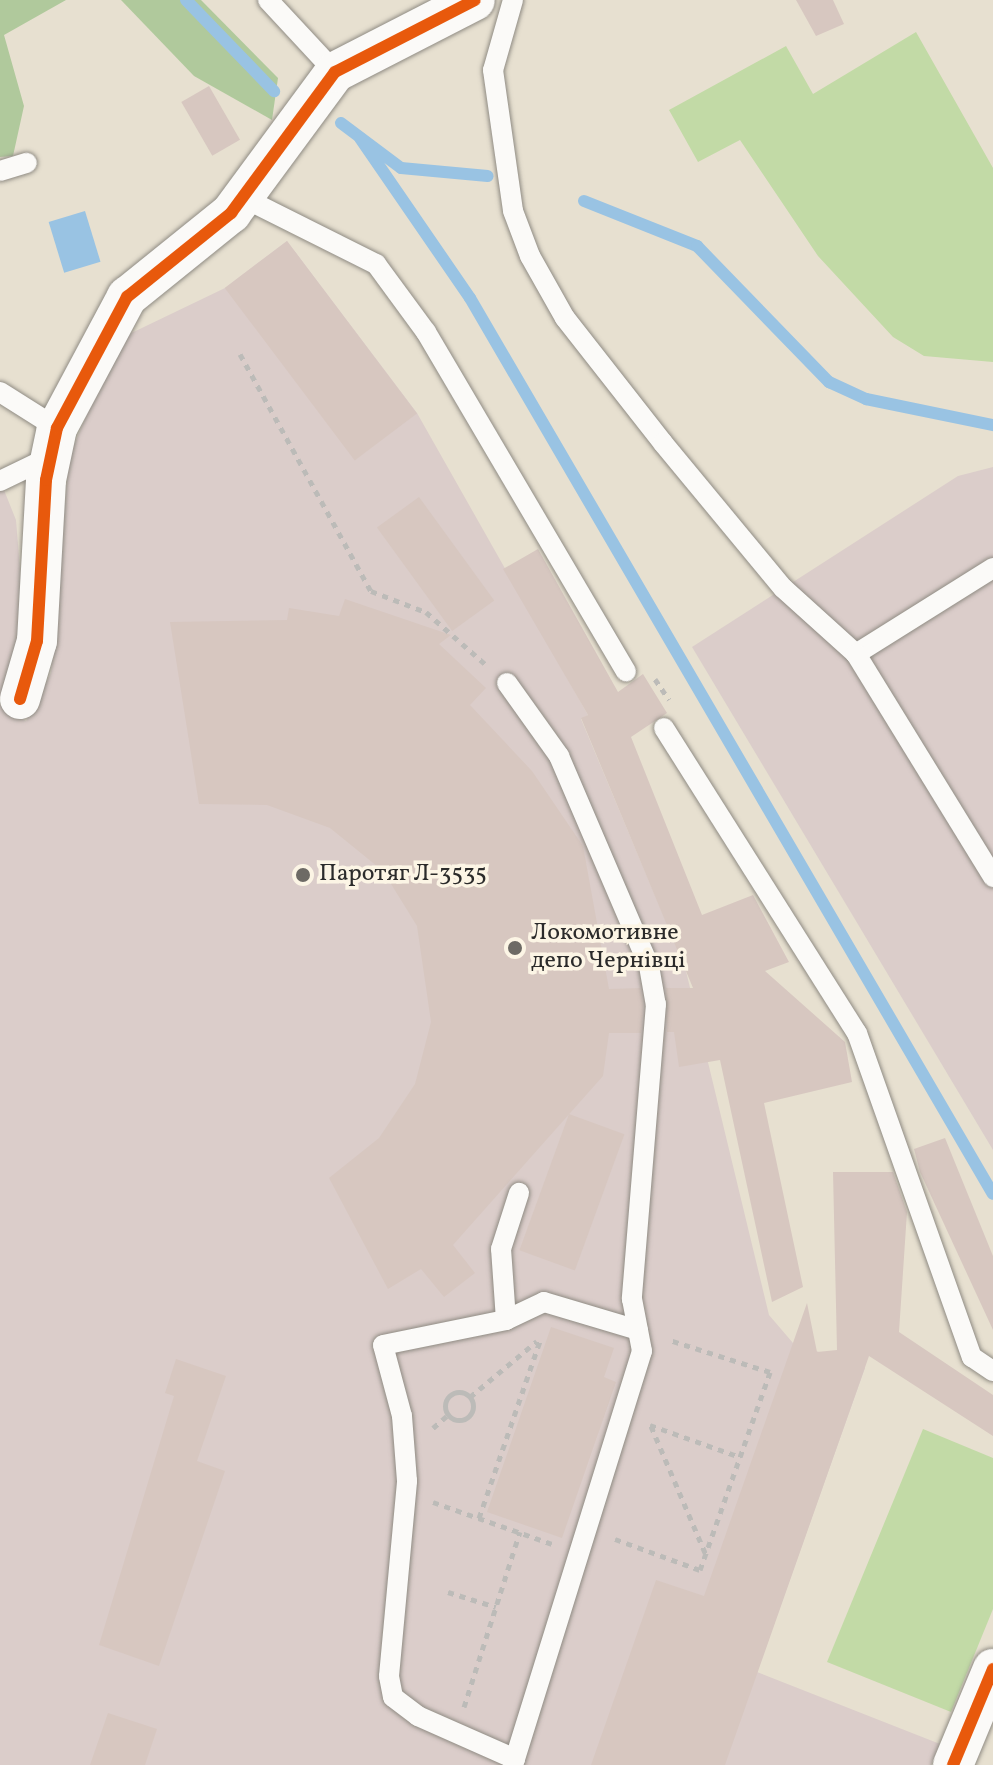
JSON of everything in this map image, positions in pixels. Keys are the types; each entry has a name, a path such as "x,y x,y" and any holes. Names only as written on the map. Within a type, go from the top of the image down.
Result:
{"street":[{"path":"20,699 37,641 54,442 127,297 244,198 335,72 475,0"},
{"path":"953,1765 992,1677"}],"lane":[{"path":"268,0 335,72"},
{"path":"513,0 493,70 513,211 530,256 565,318 723,516 783,588 856,654 993,877"},
{"path":"0,171 27,163"},
{"path":"244,198 376,264 426,332 626,672"},
{"path":"0,392 54,442 0,481"},
{"path":"856,654 993,568"},
{"path":"507,683 559,756 654,991 632,1299 638,1330 642,1351 514,1762 393,1697 406,1493 402,1416 383,1345 506,1320 553,1304 638,1330"},
{"path":"664,728 857,1033 972,1357 993,1371"},
{"path":"506,1320 501,1249 519,1193"}],"path":[{"path":"240,354 371,591 426,612 507,683"},
{"path":"626,672 647,668 676,710 664,728"},
{"path":"479,1518 553,1304"},
{"path":"586,1529 700,1570 770,1372 638,1330"},
{"path":"470,1397 449,1395 447,1416 468,1418 470,1397 542,1337"},
{"path":"622,1415 740,1457"},
{"path":"650,1425 706,1555"},
{"path":"406,1493 579,1553"},
{"path":"455,1733 520,1532"},
{"path":"448,1592 496,1607"}],"shaded area":[{"path":"287,241 417,413 588,715 581,719 685,967 769,1315 793,1343 865,1368 757,1672 940,1744 931,1765 0,1765 0,705 26,721 51,673 69,457 119,339 225,288"},
{"path":"993,467 993,1150 692,647 958,476"},
{"path":"0,480 16,520 25,627 20,659 0,703"}],"green space":[{"path":"0,0 66,0 4,35 24,106 13,156 0,157"},
{"path":"121,0 201,0 278,78 272,120 194,76"},
{"path":"916,32 993,168 993,362 924,356 893,337 818,256 740,140 698,162 669,110 786,46 813,94"},
{"path":"923,1429 993,1458 993,1609 951,1712 827,1662"}],"water":[{"path":"85,211 100,262 64,273 49,222"}],"building":[{"path":"796,0 833,0 844,24 816,36"},
{"path":"209,86 240,140 212,156 181,102"},
{"path":"287,241 417,414 355,460 225,288"},
{"path":"419,497 494,601 452,631 377,528"},
{"path":"538,549 618,692 643,674 667,713 631,737 702,915 753,895 789,962 765,971 845,1042 852,1082 764,1103 803,1287 772,1302 720,1060 679,1067 674,1032 667,1032 666,988 693,988 581,718 588,715 503,569"},
{"name":"Локомотивне депо Чернівці","path":"345,599 451,635 439,644 486,688 470,705 532,771 583,846 609,989 640,988 643,1005 641,1033 609,1033 603,1076 453,1245 475,1273 444,1297 421,1269 388,1289 329,1178 379,1138 415,1084 431,1022 417,926 383,871 330,828 267,805 199,804 170,622 287,620 289,608 339,616"},
{"path":"569,1114 624,1134 575,1270 519,1250"},
{"path":"945,1138 993,1256 993,1330 920,1172 914,1149"},
{"path":"833,1172 893,1172 907,1212 899,1332 993,1395 993,1436 869,1356 725,1765 591,1765 656,1580 704,1596 807,1303 817,1352 837,1350"},
{"path":"551,1327 614,1348 604,1377 616,1382 562,1538 487,1512"},
{"path":"176,1359 226,1376 197,1461 225,1471 159,1666 99,1645 174,1396 165,1393"},
{"path":"108,1713 157,1729 145,1765 90,1765"}],"waterway":[{"path":"186,0 274,91"},
{"path":"341,123 401,168 488,176"},
{"path":"360,138 470,298 993,1194"},
{"path":"584,201 697,246 829,382 866,399 993,425"}],"cycle path":[{"path":"20,699 37,641 46,480 57,428 127,297 231,213 335,72 475,0"},
{"path":"953,1765 993,1669"}],"place":[{"name":"Паротяг Л-3535","path":"303,875"},
{"name":"Локомотивне депо Чернівці","path":"515,948"}]}
